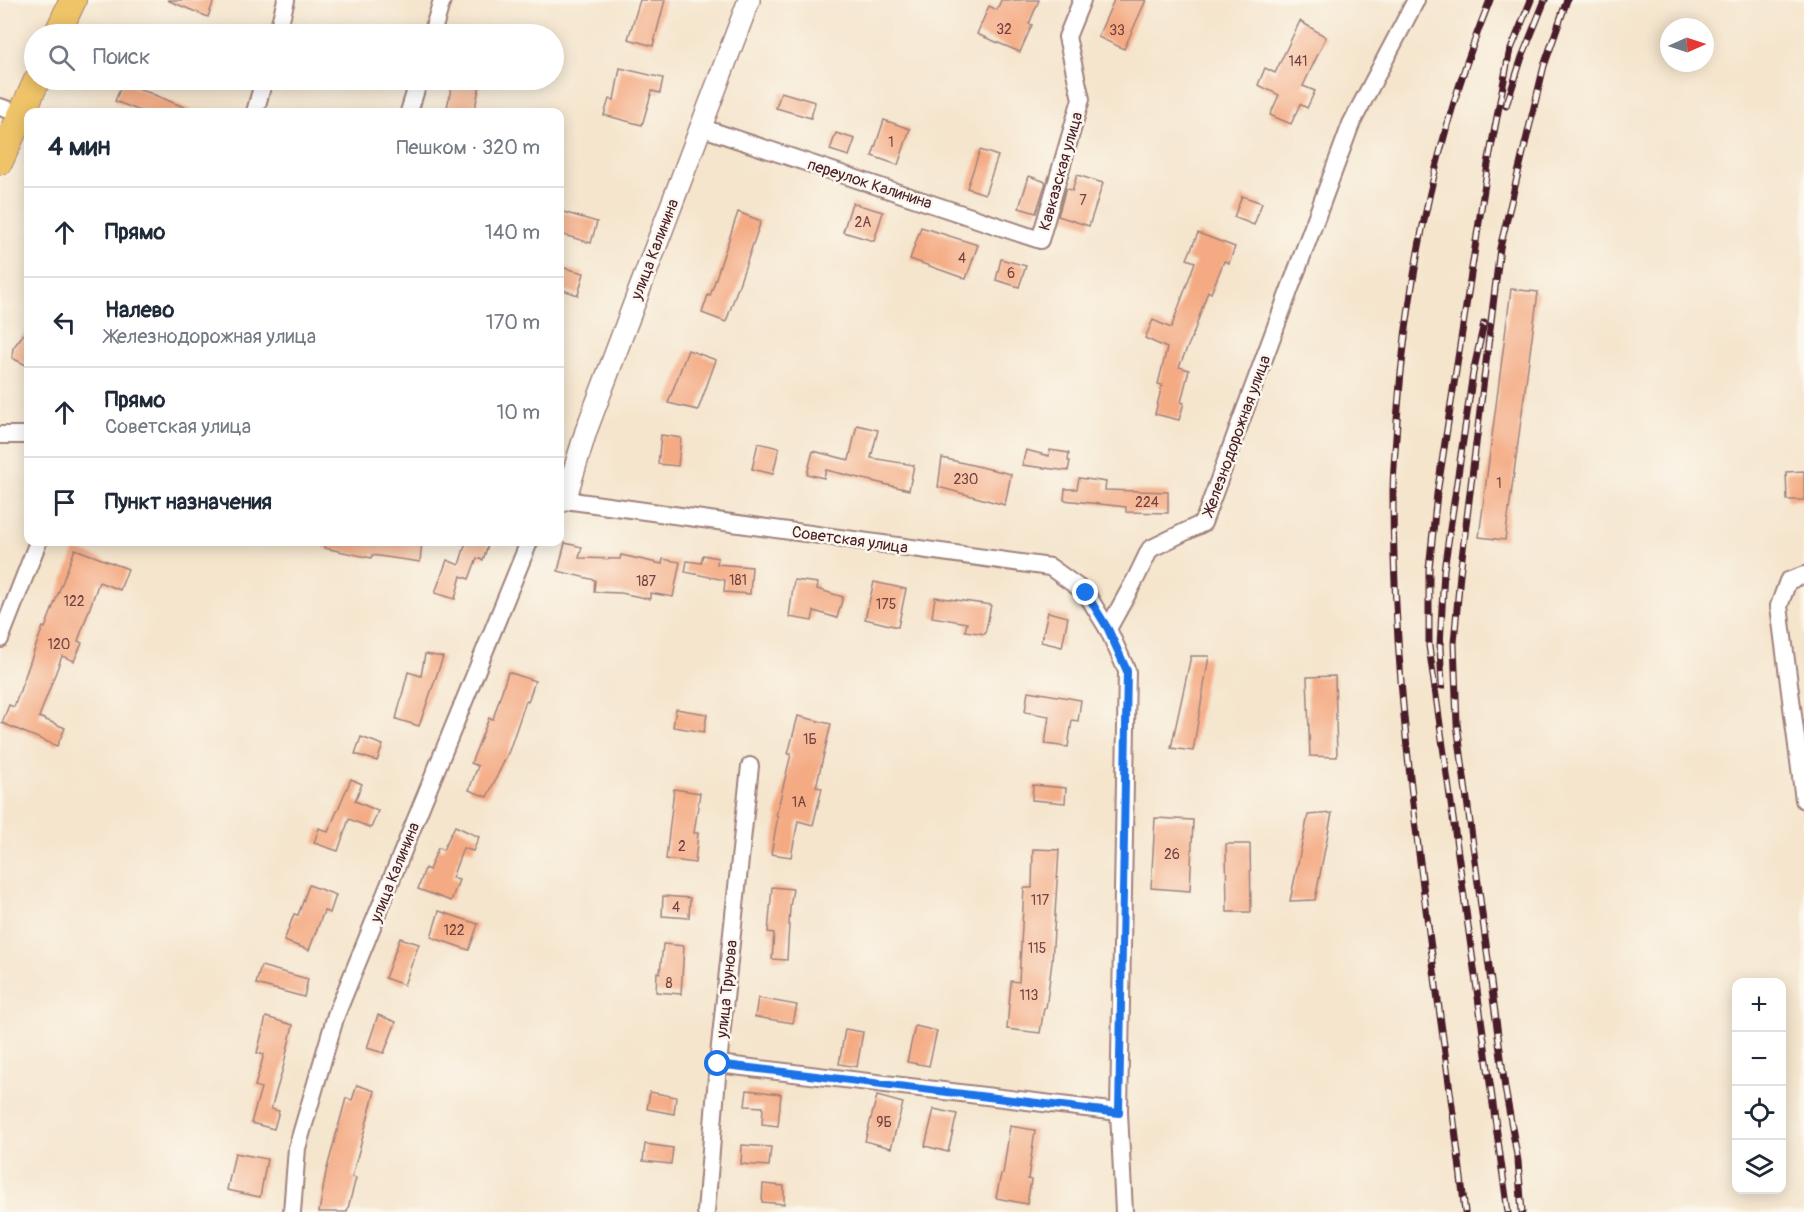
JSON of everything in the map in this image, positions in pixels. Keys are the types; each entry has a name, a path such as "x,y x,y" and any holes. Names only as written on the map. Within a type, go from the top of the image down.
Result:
{"main road":[{"path":"62,24 73,0"},
{"path":"0,161 11,110 28,90"}],"street":[{"path":"280,24 286,0"},
{"path":"435,24 442,0"},
{"name":"улица Калинина","path":"564,495 586,431 749,0"},
{"name":"Кавказская улица","path":"1040,240 1081,99 1066,37 1082,0"},
{"name":"Железнодорожная улица","path":"1108,629 1150,549 1203,523 1351,124 1416,0"},
{"path":"256,108 261,90"},
{"path":"410,108 416,90"},
{"name":"переулок Калинина","path":"700,127 1040,240"},
{"path":"0,435 24,435"},
{"name":"Советская улица","path":"564,501 1050,567 1086,593 1108,629"},
{"path":"0,639 36,546"},
{"name":"улица Калинина","path":"292,1212 297,1148 336,1016 527,546"},
{"path":"1804,575 1788,580 1779,606 1804,800"},
{"path":"1108,629 1127,671 1119,1113 1124,1212"},
{"name":"улица Трунова","path":"706,1212 718,1064 750,766"},
{"path":"718,1064 1119,1113"}],"building":[{"path":"167,0 214,0 208,17"},
{"path":"640,0 665,0 653,46 628,39"},
{"path":"1001,0 1039,0 1029,24 1032,25 1020,52 977,34 989,6 997,10"},
{"path":"1114,0 1146,0 1124,49 1098,37"},
{"path":"1300,21 1326,37 1303,86 1315,91 1307,108 1300,104 1291,124 1270,115 1279,95 1258,85 1265,68 1275,73"},
{"path":"620,68 663,78 660,93 652,91 642,125 604,115 609,99 614,100"},
{"path":"120,90 142,90 186,108 133,108 115,101"},
{"path":"451,90 479,90 475,108 447,108"},
{"path":"781,92 815,102 811,118 776,108"},
{"path":"884,120 910,129 898,165 872,156"},
{"path":"836,133 855,139 849,156 830,150"},
{"path":"980,150 998,156 985,194 967,188"},
{"path":"1077,175 1103,183 1089,226 1058,216 1066,188 1072,191"},
{"path":"1029,176 1046,182 1036,213 1019,208"},
{"path":"1242,196 1262,203 1254,225 1234,217"},
{"path":"852,203 883,212 874,241 843,232"},
{"path":"564,212 597,222 591,243 564,235"},
{"path":"738,212 761,221 726,322 702,313 708,295 710,296"},
{"path":"921,227 978,245 966,279 910,259"},
{"path":"1198,233 1235,247 1229,263 1224,261 1211,293 1208,291 1179,367 1189,370 1179,420 1155,414 1162,385 1158,384 1167,348 1145,338 1153,320 1171,328 1195,262 1187,259"},
{"path":"1001,259 1026,266 1019,287 996,280"},
{"path":"564,268 584,273 578,295 564,290"},
{"path":"1511,289 1538,292 1505,540 1479,537"},
{"path":"24,333 24,364 12,358 13,348"},
{"path":"688,350 716,360 698,410 668,403"},
{"path":"857,425 878,430 871,458 914,465 909,490 826,470 824,478 807,474 813,451 849,460"},
{"path":"661,435 681,438 678,466 658,464"},
{"path":"758,443 779,448 773,474 752,469"},
{"path":"1026,450 1049,456 1050,450 1069,453 1068,471 1022,465"},
{"path":"942,458 1011,474 1005,505 938,487"},
{"path":"1804,471 1804,500 1787,500 1786,472"},
{"path":"1079,478 1106,482 1105,490 1168,492 1168,513 1126,512 1126,507 1064,500 1065,489 1077,489"},
{"path":"565,543 582,547 579,558 620,559 621,555 662,564 663,559 680,562 673,597 650,593 650,599 621,593 594,592 595,580 558,571"},
{"path":"324,546 422,546 420,562 372,555 371,558 324,548"},
{"path":"465,546 488,546 483,560 477,558 469,579 461,576 455,599 435,593 447,560 459,565"},
{"path":"75,549 128,569 120,590 99,582 78,641 82,643 74,661 62,656 39,717 65,728 57,746 2,723 9,705 14,707"},
{"path":"703,555 718,558 717,564 752,567 750,594 724,592 725,580 685,572 687,561 701,563"},
{"path":"794,580 818,583 817,589 843,597 837,618 814,611 812,621 789,617"},
{"path":"874,582 906,589 898,627 865,619"},
{"path":"935,597 991,605 985,634 965,631 967,623 932,617"},
{"path":"1048,612 1068,617 1062,647 1041,642"},
{"path":"425,654 443,657 419,726 396,719 408,672 421,676"},
{"path":"1191,656 1209,656 1193,751 1171,748"},
{"path":"508,672 535,681 509,751 487,797 469,790 478,766 471,763 489,718 493,719"},
{"path":"1335,676 1337,757 1310,756 1307,677"},
{"path":"1028,691 1081,700 1078,721 1072,720 1068,747 1045,744 1049,716 1025,712"},
{"path":"676,709 707,714 704,732 673,727"},
{"path":"798,716 831,724 816,787 822,788 813,825 798,821 791,857 771,854 778,816 776,816 791,754 788,754"},
{"path":"361,737 383,745 377,761 355,754"},
{"path":"351,779 362,784 355,801 378,811 371,828 349,819 338,851 314,843 319,828 328,832"},
{"path":"1033,785 1066,788 1065,803 1032,800"},
{"path":"674,789 700,793 694,833 698,833 695,863 666,859"},
{"path":"1332,813 1315,900 1290,901 1308,815"},
{"path":"1155,818 1193,820 1190,891 1151,888"},
{"path":"455,826 479,837 473,851 463,848 452,878 459,880 451,901 418,889 425,868 429,870 438,848 443,850"},
{"path":"1226,844 1250,844 1251,912 1227,912"},
{"path":"1033,849 1059,850 1052,962 1040,1033 1007,1029 1011,981 1019,982 1024,888 1032,888"},
{"path":"309,885 336,895 330,913 324,911 309,950 284,941 294,914 298,915"},
{"path":"772,887 793,889 787,960 772,959 774,933 768,932"},
{"path":"663,896 690,898 689,918 662,916"},
{"path":"439,911 478,924 469,950 431,937"},
{"path":"400,938 419,944 404,985 385,978"},
{"path":"663,944 684,946 681,994 656,992 657,972 660,973"},
{"path":"261,966 308,979 304,997 256,984"},
{"path":"758,998 797,1005 793,1023 755,1017"},
{"path":"378,1015 396,1022 384,1053 367,1048"},
{"path":"266,1017 293,1025 271,1109 279,1111 274,1129 251,1123 261,1088 255,1086 264,1054 257,1053"},
{"path":"915,1026 937,1031 929,1066 907,1062"},
{"path":"845,1029 863,1032 857,1067 839,1064"},
{"path":"357,1085 375,1091 352,1177 356,1178 347,1212 319,1212 326,1172 346,1098 352,1100"},
{"path":"747,1090 781,1094 778,1126 762,1124 763,1107 745,1106"},
{"path":"650,1092 676,1097 674,1114 647,1109"},
{"path":"877,1096 903,1103 891,1148 865,1141"},
{"path":"934,1109 957,1114 948,1152 925,1146"},
{"path":"1010,1126 1035,1130 1027,1204 996,1198 1001,1174 1003,1174"},
{"path":"645,1144 673,1148 671,1164 643,1161"},
{"path":"742,1145 771,1147 769,1166 741,1164"},
{"path":"235,1153 267,1159 260,1197 227,1190"},
{"path":"763,1184 784,1186 784,1204 762,1202"}],"railway":[{"path":"1465,1212 1419,854 1400,674 1393,485 1408,312 1427,206 1454,102 1490,0"},
{"path":"1508,1212 1429,646 1429,569 1437,494 1488,164 1509,54 1531,0"},
{"path":"1506,106 1522,57 1545,0"},
{"path":"1522,1212 1518,1161 1505,1088 1457,724 1454,643 1460,574 1500,248 1544,66 1567,0"},
{"path":"1442,686 1440,646 1444,570 1473,373 1484,323"}],"route":[{"path":"718,1064 1119,1113 1127,671 1108,629 1086,593"}]}
